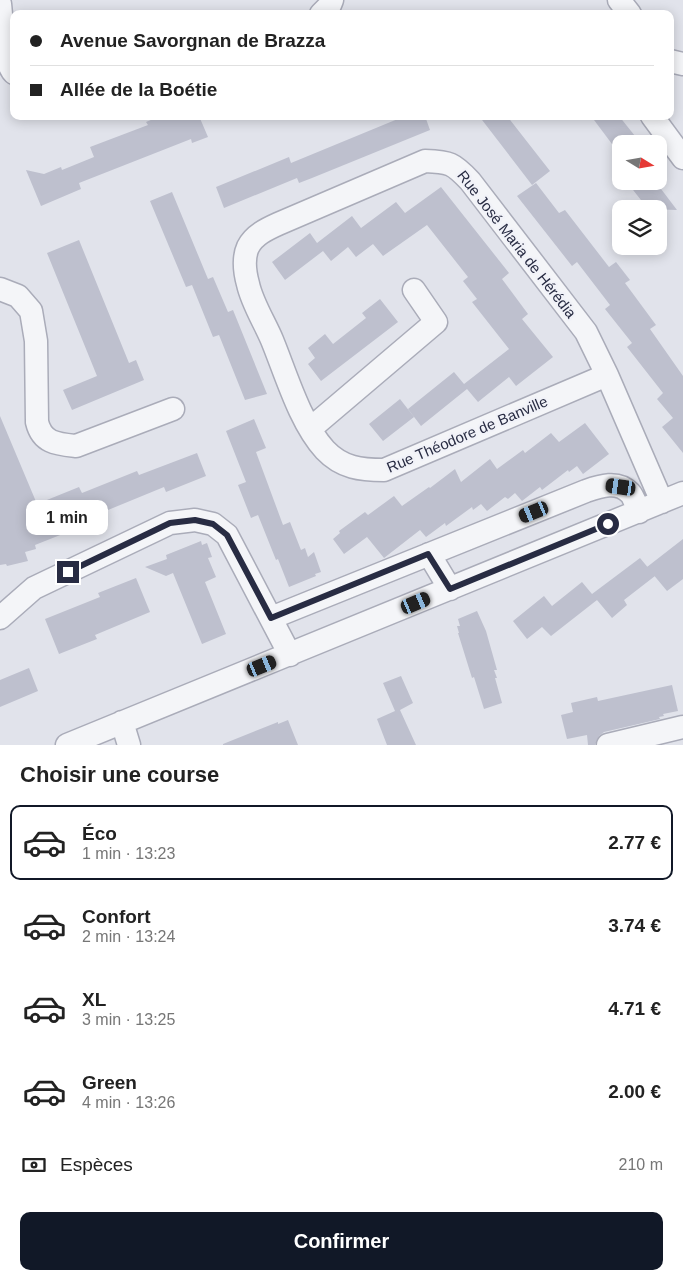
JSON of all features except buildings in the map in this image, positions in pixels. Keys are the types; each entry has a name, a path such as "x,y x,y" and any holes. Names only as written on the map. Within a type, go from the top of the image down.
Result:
{"street":[{"path":"619,0 627,10"},
{"path":"0,4 10,67"},
{"path":"655,120 683,158"},
{"name":"Rue José Maria de Hérédia","path":"248,247 261,232 425,161 447,162 457,168 470,181 586,332 607,375 662,502"},
{"name":"Rue Théodore de Banville","path":"248,247 245,266 248,286 310,430 325,450 342,464 359,470 384,470 607,375"},
{"path":"0,290 18,296 31,311 36,340 37,422 39,431 48,440 62,445 76,446 173,410"},
{"path":"310,430 436,322 414,290"},
{"path":"271,618 586,491 606,485 621,487 630,493 639,512"},
{"path":"67,745 683,493"},
{"path":"0,618 34,588 170,523 195,520 213,524 227,535 290,655"},
{"path":"428,554 450,589"},
{"path":"122,722 129,745"},
{"path":"608,745 683,727"}],"route":[{"path":"68,572 170,523 195,520 213,524 227,535 271,618 428,554 450,589 608,524"}]}
